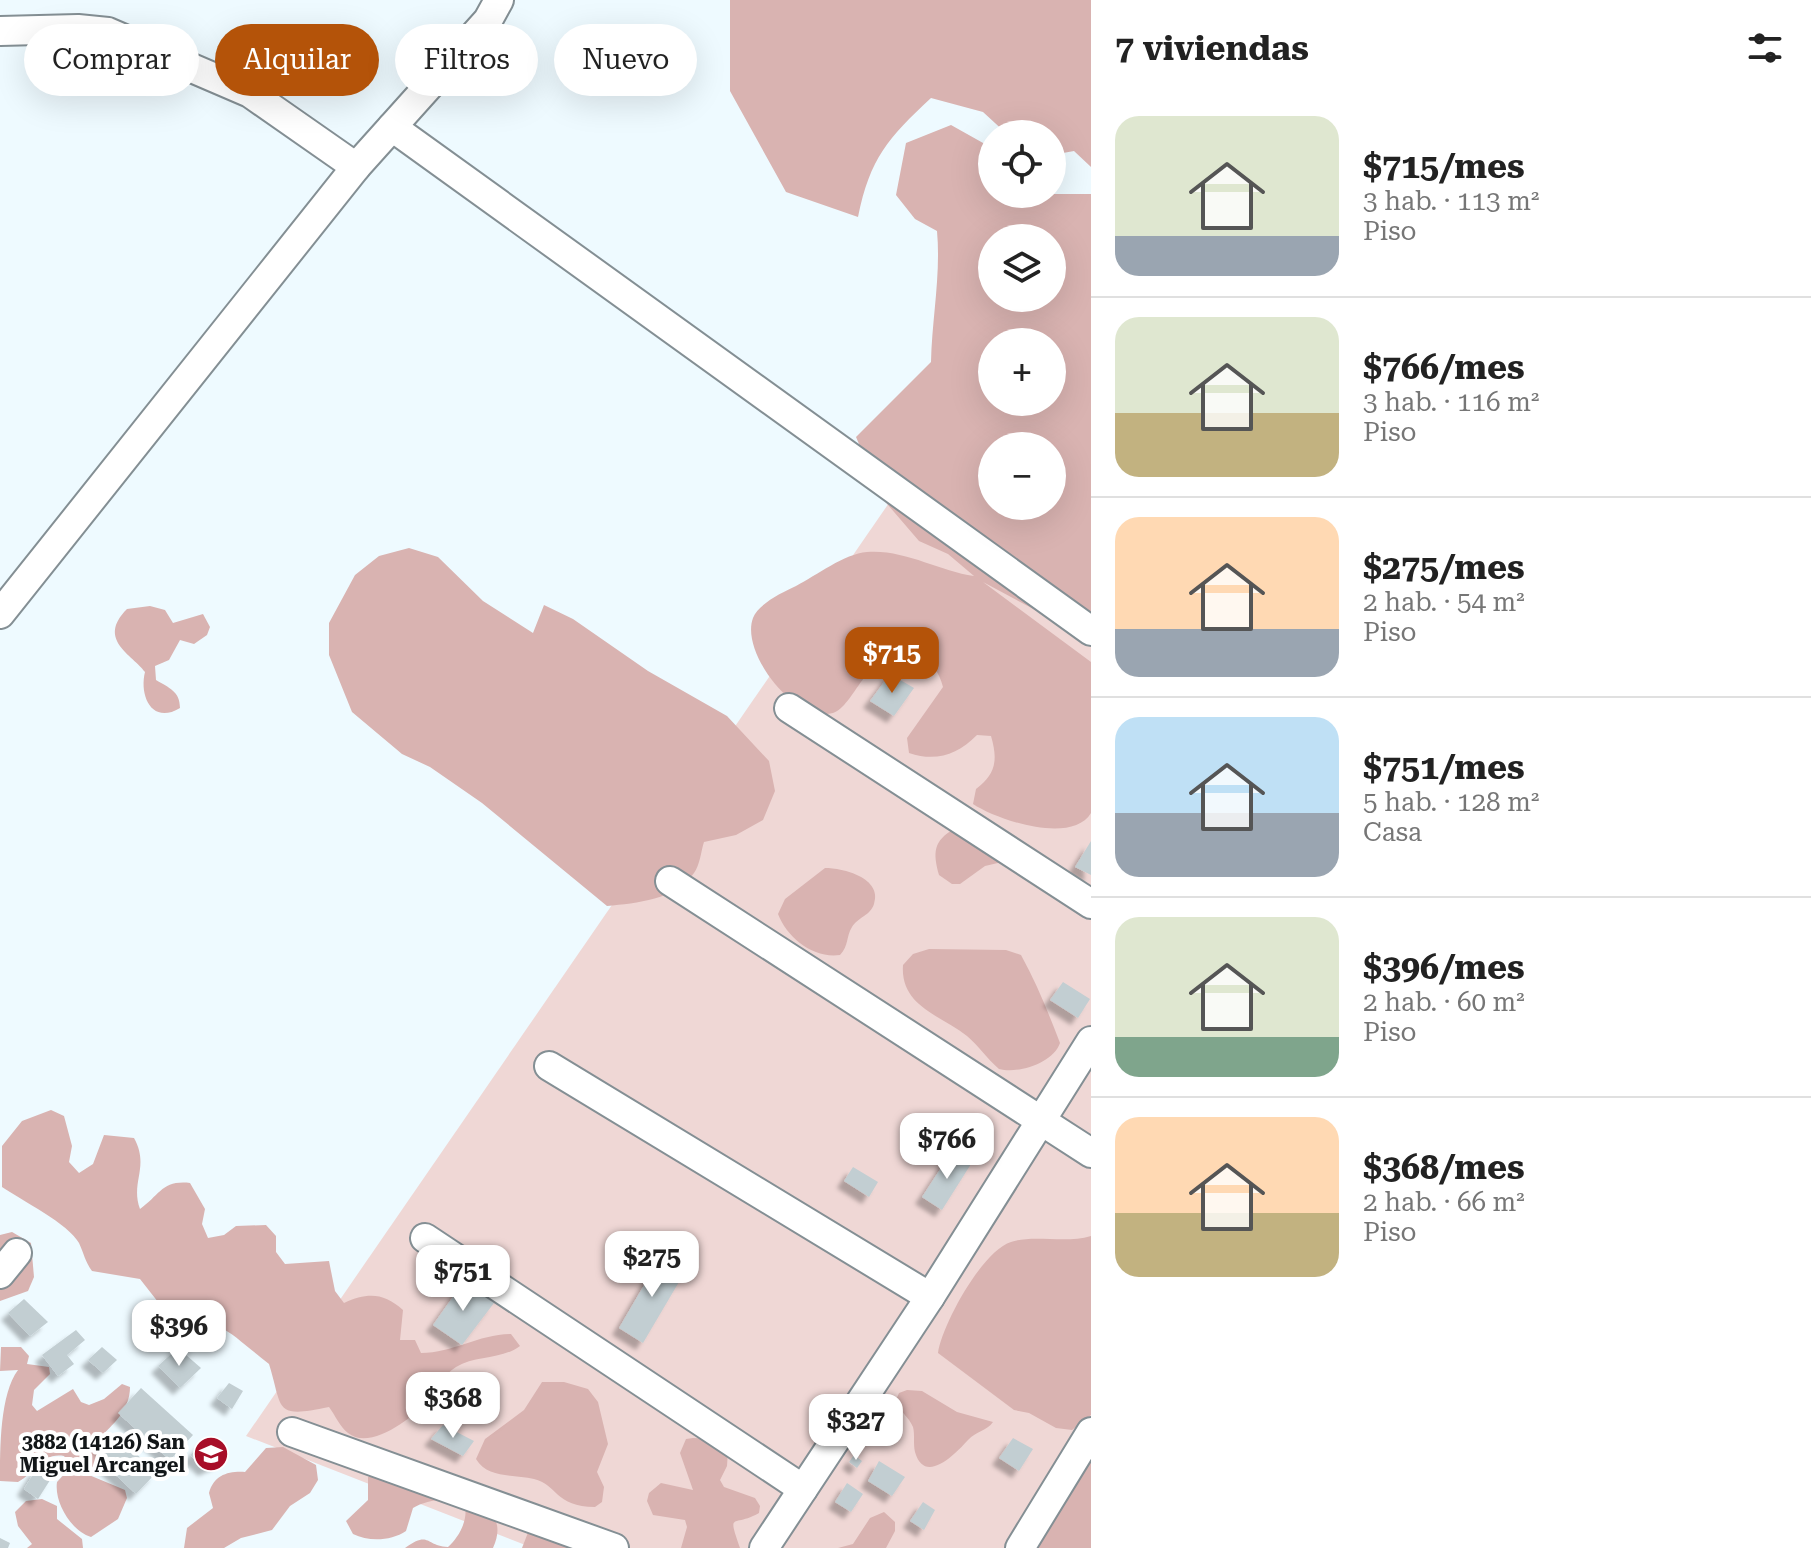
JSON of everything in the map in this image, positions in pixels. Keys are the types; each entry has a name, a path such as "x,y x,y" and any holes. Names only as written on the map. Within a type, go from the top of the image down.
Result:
{"street":[{"path":"0,614 356,167 488,20 499,0"},
{"path":"0,31 78,29 108,32 250,93 356,167"},
{"path":"392,127 1091,631"},
{"path":"789,708 1091,904"},
{"path":"670,881 1091,1153"},
{"path":"764,1548 930,1297 1091,1041"},
{"path":"549,1066 930,1297"},
{"path":"425,1238 803,1489"},
{"path":"292,1432 614,1548"},
{"path":"1020,1548 1091,1432"}],"shaded area":[{"path":"730,0 1091,0 1091,167 1074,151 1066,152 1066,120 992,120 983,112 931,98 883,150 868,179 858,217 786,192 730,91"},
{"path":"951,125 978,140 978,208 1066,208 1066,194 1091,194 1091,645 1065,626 983,582 1091,662 1091,813 1081,822 1068,827 1052,828 1016,822 973,804 976,789 988,778 994,766 991,736 977,735 962,748 937,757 909,753 907,738 943,687 934,668 922,658 901,653 887,656 866,675 842,708 833,713 818,713 803,708 788,697 763,666 755,649 751,632 753,618 765,603 858,554 894,554 974,576 948,554 919,541 882,498 856,437 931,362 938,264 937,231 915,219 896,195 906,143"},
{"path":"911,471 978,513 978,520 988,520 1091,585 1091,1548 533,1548 246,1436"},
{"path":"409,548 438,557 483,601 533,633 544,605 573,619 648,671 727,716 769,761 775,791 763,820 736,835 704,842 696,870 677,889 655,898 607,906 482,803 430,767 402,754 352,712 329,655 329,623 355,575 379,556"},
{"path":"150,606 165,610 173,623 203,614 210,627 207,635 194,644 180,640 169,660 155,666 156,680 178,698 180,708 170,712 162,713 150,705 144,690 145,672 116,638 118,620 127,609"},
{"path":"954,829 1002,862 985,866 960,884 952,884 939,875 936,848 942,838"},
{"path":"825,868 860,876 873,887 875,895 872,908 852,927 840,955 821,954 803,945 788,931 778,914 785,899"},
{"path":"929,949 1006,950 1021,955 1060,1043 1056,1050 1043,1061 1025,1068 999,1069 967,1036 924,1008 908,990 903,965 913,954"},
{"path":"51,1110 64,1116 72,1146 69,1162 79,1173 93,1164 104,1135 134,1138 140,1158 137,1191 140,1209 167,1186 190,1183 205,1209 202,1224 208,1238 224,1235 236,1226 266,1225 276,1236 276,1252 285,1264 329,1261 335,1291 344,1303 375,1296 389,1300 403,1310 400,1340 415,1340 421,1353 511,1334 520,1346 505,1354 456,1367 412,1415 379,1435 368,1438 348,1433 329,1407 289,1411 279,1401 269,1364 234,1336 201,1320 169,1316 140,1279 92,1271 74,1236 55,1220 2,1187 2,1146 22,1121"},
{"path":"12,1232 31,1243 34,1277 28,1291 0,1301 0,1235"},
{"path":"1091,1236 1091,1415 1072,1430 1056,1428 1029,1413 1014,1410 938,1353 947,1325 965,1290 1000,1248 1020,1240"},
{"path":"1,1347 21,1347 29,1356 27,1364 49,1367 50,1374 34,1390 32,1405 37,1411 73,1389 81,1402 89,1405 104,1399 122,1384 130,1387 124,1410 98,1439 99,1455 89,1475 125,1490 127,1498 118,1519 91,1537 77,1529 65,1515 58,1498 57,1482 68,1470 69,1463 64,1456 44,1460 18,1482 0,1481 4,1407 18,1370 0,1371"},
{"path":"542,1382 564,1382 588,1389 598,1402 608,1444 597,1472 604,1487 602,1502 595,1507 572,1503 548,1485 534,1479 494,1473 476,1459 485,1439 524,1410"},
{"path":"922,1391 957,1412 993,1422 942,1463 926,1466 915,1452 913,1427 896,1400 899,1393"},
{"path":"686,1439 716,1439 728,1450 727,1466 720,1480 724,1487 755,1498 760,1506 759,1513 733,1524 740,1548 681,1548 687,1527 685,1520 653,1515 647,1501 649,1493 661,1483 693,1490 680,1453"},
{"path":"283,1447 316,1465 318,1480 310,1493 290,1506 272,1530 241,1538 224,1548 184,1548 187,1528 213,1508 209,1493 214,1482 227,1473 245,1472 266,1448"},
{"path":"1091,1451 1091,1548 1028,1548"},
{"path":"375,1474 398,1477 483,1506 496,1522 493,1548 405,1548 419,1540 448,1547 464,1523 465,1505 446,1500 413,1508 406,1531 394,1537 373,1539 353,1534 346,1521 368,1500 368,1477"},
{"path":"42,1499 57,1506 57,1519 82,1539 83,1548 27,1548 32,1544 18,1526 15,1512 26,1501"},
{"path":"884,1512 895,1522 895,1531 886,1548 838,1548 853,1544 870,1518"},
{"path":"529,1530 577,1548 522,1548"}],"building":[{"path":"890,674 914,688 894,716 870,701"},
{"path":"1091,841 1091,875 1075,867"},
{"path":"1063,982 1090,999 1078,1018 1050,1000"},
{"path":"952,1151 971,1164 942,1210 922,1197"},
{"path":"853,1167 878,1182 869,1197 844,1181"},
{"path":"661,1256 686,1270 643,1343 619,1328"},
{"path":"464,1281 494,1303 462,1345 433,1325"},
{"path":"24,1299 48,1322 30,1336 8,1313"},
{"path":"76,1330 85,1340 67,1355 74,1364 58,1376 42,1355"},
{"path":"102,1347 117,1360 103,1373 88,1360"},
{"path":"178,1348 201,1368 180,1388 158,1366"},
{"path":"229,1383 243,1391 232,1409 217,1398"},
{"path":"141,1388 193,1435 170,1460 118,1413"},
{"path":"443,1425 474,1441 463,1456 431,1439"},
{"path":"105,1433 114,1439 117,1435 156,1473 136,1494 104,1464 105,1453 99,1443"},
{"path":"210,1436 227,1451 218,1463 205,1469 190,1455"},
{"path":"1013,1438 1033,1449 1019,1471 999,1458"},
{"path":"854,1455 862,1461 857,1468 849,1462"},
{"path":"879,1461 905,1477 892,1496 868,1481"},
{"path":"37,1468 52,1477 38,1499 24,1489"},
{"path":"847,1483 863,1494 851,1512 835,1502"},
{"path":"923,1502 935,1510 924,1530 910,1521"},
{"path":"0,1538 10,1543 8,1548 0,1548"}],"place":[{"name":"3882 (14126) San Miguel Arcangel","path":"211,1454"}]}
